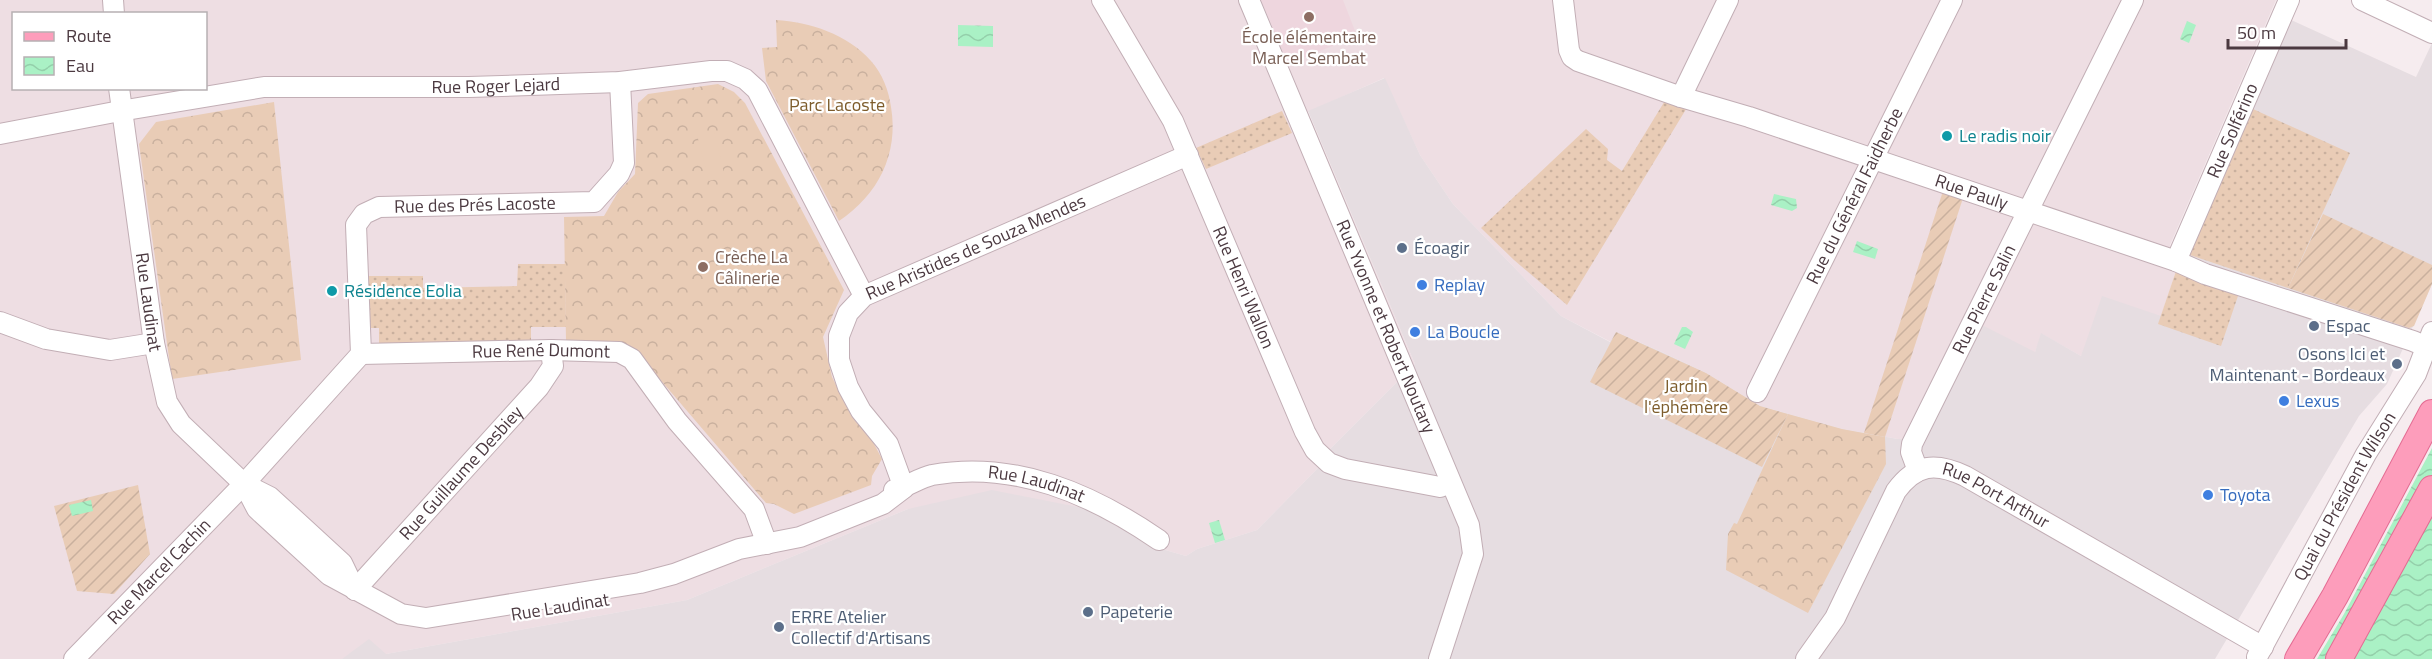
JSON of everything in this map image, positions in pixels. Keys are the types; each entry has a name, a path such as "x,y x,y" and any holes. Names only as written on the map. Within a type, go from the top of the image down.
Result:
{"main road":[{"path":"2298,659 2335,596 2432,413"},
{"path":"2339,659 2432,489"}],"street":[{"name":"Rue Henri Wallon","path":"1102,0 1173,121 1305,432 1315,450 1329,463 1345,469 1440,487 1450,483"},
{"name":"Rue Yvonne et Robert Noutary","path":"1249,0 1469,525 1473,554 1439,659"},
{"name":"Rue Pauly","path":"1563,0 1569,50 1578,62 1749,117 2176,261 2205,274 2430,342"},
{"path":"1681,97 1728,0"},
{"name":"Rue du Général Faidherbe","path":"1757,392 1952,0"},
{"name":"Rue Pierre Salin","path":"1918,471 1911,452 1912,444 2133,0"},
{"name":"Rue Solférino","path":"2176,261 2289,0"},
{"path":"2362,0 2432,33"},
{"name":"Rue Roger Lejard","path":"0,134 264,87 469,87 620,82 727,71 744,79 757,90 864,296"},
{"name":"Rue des Prés Lacoste","path":"361,354 356,225 363,214 379,207 594,202 619,174 624,163 620,82"},
{"name":"Rue Laudinat","path":"119,90 120,111 154,343 168,402 181,424 244,484 257,509 329,575 355,590 373,609 399,624 427,628 644,593 678,584 744,559 796,527 878,495 904,488 928,476 943,474 978,472 1015,476 1067,489 1125,517 1159,540"},
{"name":"Rue Aristides de Souza Mendes","path":"904,488 888,444 861,411 848,387 839,360 839,336 848,313 864,296 1188,155"},
{"path":"0,322 46,339 110,350 154,343"},
{"name":"Quai du Président Wilson","path":"2259,653 2366,454 2416,374 2430,342"},
{"name":"Rue René Dumont","path":"361,354 551,350 619,352 632,359 677,421 754,509 767,544"},
{"name":"Rue Guillaume Desbiey","path":"355,590 539,387 553,366 551,350"},
{"path":"244,484 361,354"},
{"name":"Rue Port Arthur","path":"1806,659 1835,618 1896,491 1906,477 1935,466 1965,476 2259,653"},
{"name":"Rue Marcel Cachin","path":"74,659 244,484"}],"shaded area":[{"path":"0,0 2276,0 2170,245 2176,271 2161,316 2081,356 2042,334 2035,352 1924,438 1898,439 1842,429 1760,406 1706,373 1662,352 1616,332 1611,342 1561,316 1453,204 1420,155 1384,78 1308,112 1415,364 1330,449 1318,468 1257,530 1197,549 1186,556 1155,547 908,509 687,600 386,654 342,659 0,659"},
{"name":"École élémentaire Marcel Sembat","path":"1261,0 1343,0 1357,36 1288,64"},
{"path":"2289,19 2416,77 2432,43 2432,284 2387,384 2359,416 2215,659 342,659 369,639 386,654 687,600 908,509 992,490 1088,509 1155,547 1186,556 1197,549 1257,530 1318,468 1330,449 1415,364 1308,111 1385,78 1420,155 1453,204 1561,316 1610,342 1616,332 1662,352 1706,373 1760,406 1842,429 1898,439 1925,438 1980,324 2035,352 2041,333 2081,356 2102,296 2161,316 2253,109"}],"green space":[{"name":"Parc Lacoste","path":"776,20 802,23 827,31 851,43 875,66 887,89 893,124 892,141 883,172 865,199 839,221 766,81 762,48 777,47"},
{"name":"Parc Lacoste","path":"718,84 734,92 745,103 844,290 823,337 832,377 852,417 873,442 882,459 872,476 871,485 794,514 774,504 766,503 634,349 614,341 566,341 564,217 604,216 618,192 635,174 638,103 648,94"},
{"path":"1666,99 1688,106 1567,305 1514,260 1481,228 1586,129 1608,149 1607,160 1622,171"},
{"path":"274,102 301,360 172,379 139,144 156,122"},
{"path":"2253,109 2350,153 2288,288 2187,254"},
{"path":"1282,111 1292,133 1206,169 1196,148"},
{"path":"714,131 725,177 709,181 697,135"},
{"path":"1943,191 1963,198 1885,437 1864,433"},
{"path":"2323,214 2432,265 2432,284 2414,326 2409,328 2288,288"},
{"path":"518,264 565,264 566,327 531,327 531,342 379,343 379,328 366,328 366,276 423,276 423,288 517,286"},
{"path":"2176,271 2239,293 2221,346 2158,324"},
{"name":"Jardin l'éphémère","path":"1616,332 1706,373 1760,406 1788,414 1762,467 1590,382"},
{"path":"1788,414 1842,429 1885,437 1886,464 1808,613 1726,570 1728,534 1734,523 1737,524"},
{"path":"138,485 150,554 114,594 77,591 54,506"}],"water":[{"path":"2187,21 2196,25 2189,43 2180,39"},
{"path":"958,25 993,26 993,47 958,46"},
{"path":"1774,194 1796,199 1797,208 1792,211 1771,205"},
{"path":"1857,241 1878,249 1875,259 1853,252"},
{"path":"1682,327 1693,332 1685,349 1674,344"},
{"path":"2432,448 2432,659 2317,659 2344,614"},
{"path":"91,500 93,511 72,516 69,505"},
{"path":"1219,520 1225,540 1215,543 1209,523"}],"place":[{"name":"École élémentaire Marcel Sembat","path":"1309,17"},
{"name":"Le radis noir","path":"1947,136"},
{"name":"Écoagir","path":"1402,248"},
{"name":"Crèche La Câlinerie","path":"703,267"},
{"name":"Replay","path":"1422,285"},
{"name":"Résidence Eolia","path":"332,291"},
{"name":"Espac","path":"2314,326"},
{"name":"La Boucle","path":"1415,332"},
{"name":"Osons Ici et Maintenant - Bordeaux","path":"2397,364"},
{"name":"Lexus","path":"2284,401"},
{"name":"Toyota","path":"2208,495"},
{"name":"Papeterie","path":"1088,612"},
{"name":"ERRE Atelier Collectif d'Artisans","path":"779,627"}]}
